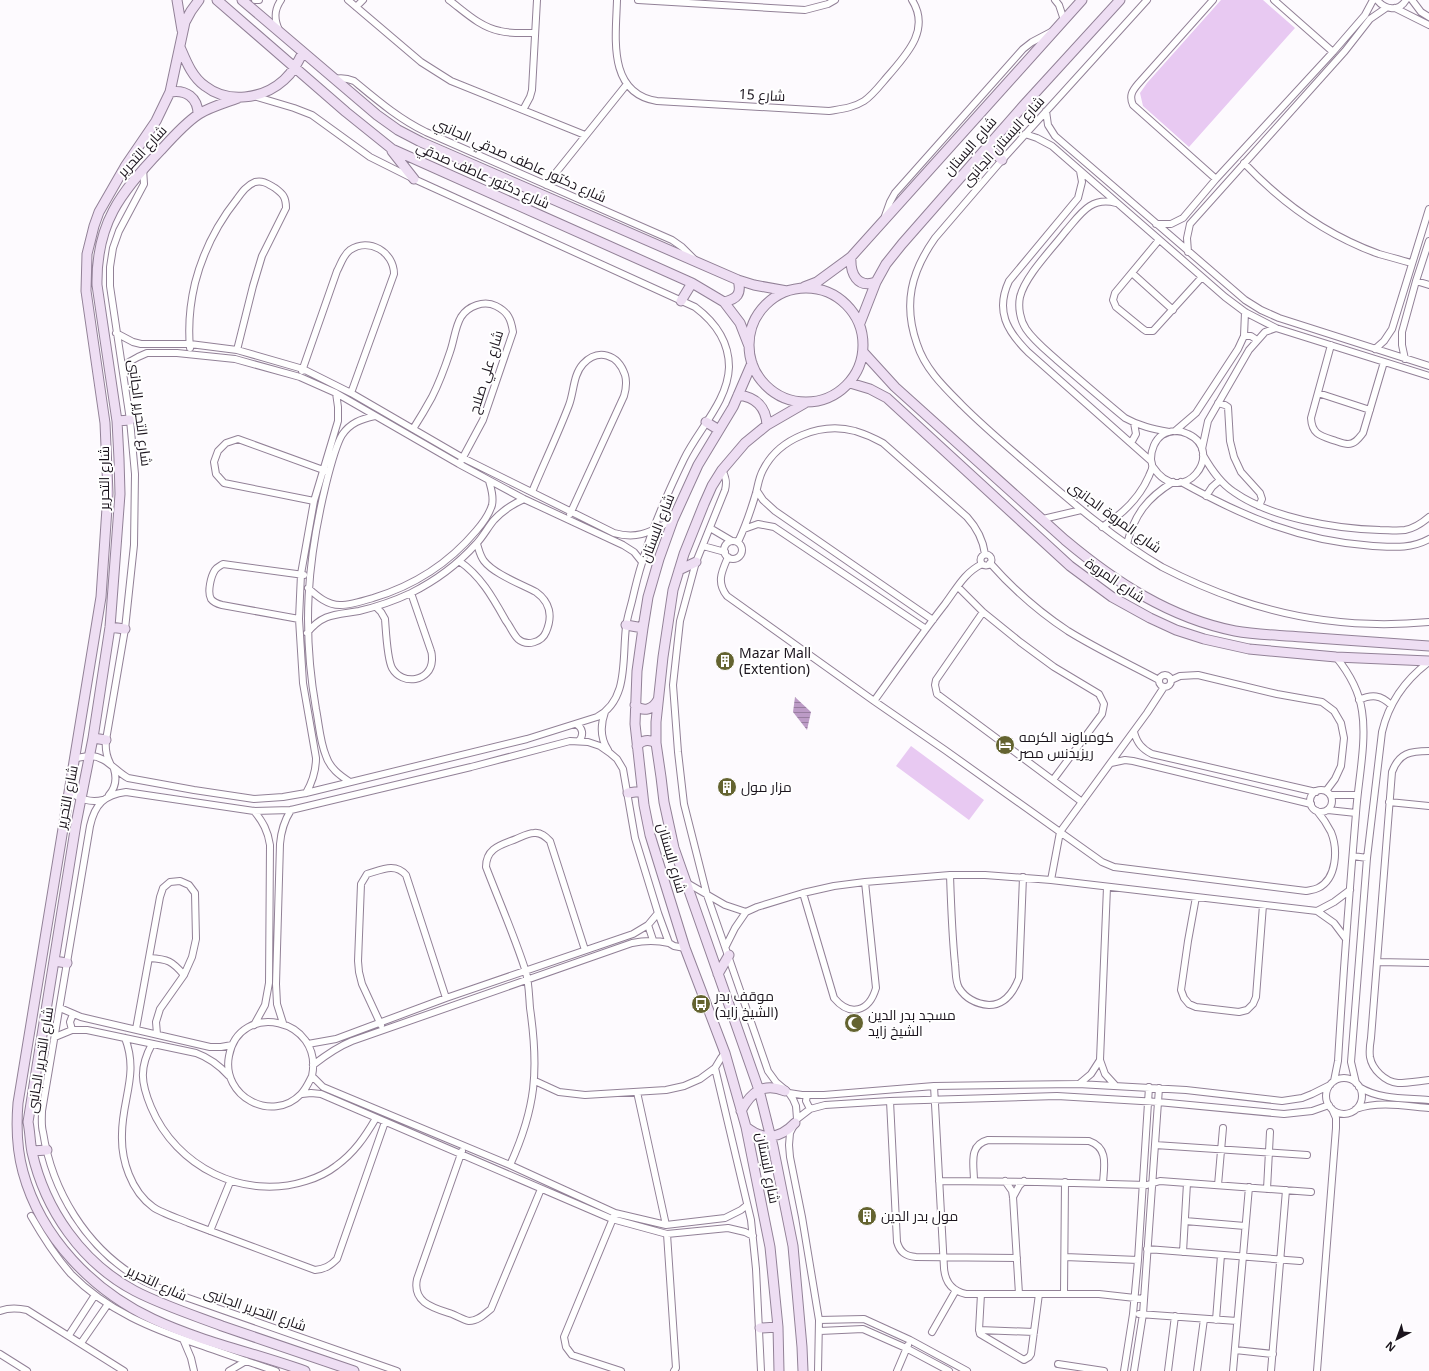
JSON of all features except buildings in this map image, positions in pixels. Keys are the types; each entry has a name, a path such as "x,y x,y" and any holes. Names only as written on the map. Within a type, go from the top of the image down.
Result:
{"street":[{"path":"177,0 182,35"},
{"path":"182,35 185,22 190,11 199,0"},
{"name":"شارع دكتور عاطف صدقي","path":"217,0 346,112 392,149 692,283 724,302 740,323 749,346"},
{"name":"شارع دكتور عاطف صدقي","path":"244,0 334,79 377,115 398,130 421,142 738,280 754,285 787,291"},
{"path":"280,32 276,23 275,14 281,0"},
{"path":"348,0 400,45 435,72 451,81 585,135"},
{"path":"356,7 363,0"},
{"path":"449,0 474,20 486,27 500,31 535,33"},
{"path":"523,110 532,90 537,0"},
{"name":"شارع 15","path":"617,0 616,53 620,72 627,84 638,94 657,101 829,111 848,109 865,100 910,51 917,36 918,20 915,4 912,0"},
{"path":"638,0 683,1 805,10 828,4 835,0"},
{"path":"1055,0 1059,5 1064,20"},
{"name":"شارع البستان","path":"804,287 817,282 851,257 1082,0"},
{"name":"شارع البستان","path":"860,323 876,282 886,264 902,244 1120,0"},
{"name":"شارع البستان الجانبى","path":"910,316 910,297 913,280 918,265 935,238 1025,134 1147,0"},
{"path":"1212,0 1133,89 1130,100 1133,105 1216,179"},
{"path":"1274,0 1333,52"},
{"path":"1155,224 1171,224 1183,218 1216,179 1333,52 1367,12 1373,0"},
{"path":"1377,0 1386,8"},
{"path":"1188,252 1187,238 1190,224 1372,18 1386,8 1395,8 1400,6 1406,0"},
{"path":"1412,0 1421,12 1429,17"},
{"path":"1395,8 1429,25"},
{"path":"1367,12 1372,18"},
{"name":"شارع التحرير","path":"182,35 170,92 156,122 126,165 99,212 87,254 86,290 105,423 108,493 101,597 19,1096 17,1120 19,1154 27,1187 42,1218 62,1246 88,1276 102,1288 153,1324 209,1340 291,1369 305,1371"},
{"path":"180,47 191,71 204,86 221,96 238,98 252,95 277,86 295,68 303,52"},
{"name":"شارع دكتور عاطف صدقي الجانبي","path":"334,79 341,77 354,81 390,110 413,126 672,240 682,246 697,263"},
{"path":"546,185 627,84"},
{"path":"170,92 176,91 188,94 196,102 198,114"},
{"path":"74,758 90,756 97,757 104,760 120,774 128,778 254,799 283,797 306,793 527,739 597,717 610,707 621,688 626,625 642,562 653,530 685,458 722,396 727,382 729,368 723,339 716,326 706,315 695,307 414,179 370,157 312,115 252,95"},
{"name":"شارع التحرير","path":"238,98 198,114 169,141 129,184 109,219 99,252 97,268 99,302 117,421 120,494 110,627 93,738 81,799 28,1122 32,1151 48,1198 62,1223 84,1252 114,1278 135,1291 169,1306 354,1371"},
{"path":"1046,111 1046,120 1049,129 1060,141 1244,300 1270,314 1429,366"},
{"path":"1025,134 1042,140 1054,148 1202,277 1245,312 1276,328 1429,376"},
{"path":"1256,137 1262,143"},
{"path":"1054,148 1060,141"},
{"path":"988,147 1002,160"},
{"path":"392,149 414,179"},
{"path":"1244,163 1280,197 1316,224 1347,241 1379,254 1411,263"},
{"name":"شارع التحرير الجانبى","path":"144,168 144,184 119,231 113,248 110,267 110,286 130,420 136,474 134,545 125,629 105,748 116,779 110,794 92,814 68,964 42,1111 42,1132 54,1175 64,1197 79,1222 92,1241 109,1257 131,1274 150,1284 174,1293 396,1371"},
{"path":"1080,171 1081,188 1076,200 1009,281 1003,300 1003,312 1006,324 1019,343 1131,443 1152,464 1158,474 1165,480 1181,482 1195,476 1200,470 1208,421 1249,350 1265,332 1276,328"},
{"path":"191,353 190,329 192,301 200,265 208,245 221,221 247,186 261,182 268,183 283,194 286,200 286,208 262,256 237,350"},
{"path":"1076,200 1085,202 1088,207"},
{"path":"1117,203 1101,202 1084,210 1030,276 1021,296 1019,307 1025,328 1040,345 1125,418 1134,423 1152,429 1184,431 1192,435 1198,441 1209,466 1220,480 1234,492 1259,506 1310,521 1366,529 1404,530 1418,525 1429,517"},
{"path":"1375,349 1384,341 1390,332 1429,209"},
{"path":"1136,220 1143,213"},
{"path":"1183,218 1190,224"},
{"path":"1405,358 1402,345 1402,336 1416,280 1429,239 1420,235"},
{"path":"1160,240 1114,296 1113,300 1116,307 1143,329 1150,331 1156,329 1202,277"},
{"path":"300,377 337,271 344,256 352,248 362,246 380,249 387,254 392,261 394,274 351,392"},
{"path":"851,257 852,271 855,277 859,281 865,283 876,282"},
{"path":"1132,273 1173,310"},
{"path":"724,302 732,300 738,295 740,288 738,280"},
{"path":"1416,280 1429,285"},
{"path":"682,301 692,283"},
{"path":"804,287 821,289 837,296 850,308 860,323 864,338 864,353 859,369 850,384 829,398 817,402 787,399 772,391 760,378 752,363 749,346 750,332 755,318 763,306 774,297 787,291 804,287"},
{"name":"شارع علي صلاح","path":"413,429 432,396 450,352 461,318 467,310 475,305 484,303 494,304 504,310 511,320 513,332 483,420 459,464"},
{"path":"1102,526 1116,518 1133,501 1147,481 1152,464 1153,446 1162,435 1172,431 1196,413 1238,349 1244,336 1245,312"},
{"name":"شارع المروة الجانبى","path":"910,316 917,346 933,375 984,427 1081,510 1127,544 1162,567 1200,585 1240,600 1279,611 1346,623 1379,624 1429,622"},
{"path":"1296,334 1299,324"},
{"path":"1390,332 1402,336"},
{"path":"116,333 129,340 142,344 190,344 237,350 303,369 351,392 463,458 614,533 624,536 644,534 673,520"},
{"path":"1244,336 1251,336 1257,340"},
{"path":"1331,345 1311,418 1315,432 1321,436 1348,444 1359,439 1363,433 1384,362"},
{"path":"123,370 129,362 147,353 191,353 235,359 300,377 336,393 489,481 524,499 624,545 634,552 642,562"},
{"name":"شارع المروة","path":"864,353 895,387 1092,562 1117,581 1145,597 1190,617 1235,631 1429,646"},
{"path":"532,492 570,403 577,373 582,365 596,356 604,354 613,358 621,366 625,375 626,386 624,396 567,519"},
{"name":"شارع البستان","path":"752,363 738,395 698,465 673,520 653,578 643,628 637,671 635,705 637,746 642,791 650,835 685,948 725,1053 746,1127 770,1247 778,1327 779,1371"},
{"name":"شارع المروة","path":"850,384 879,393 894,403 1056,554 1098,588 1141,614 1176,630 1233,646 1336,656 1429,661"},
{"path":"306,793 316,770 316,758 303,682 299,619 301,574 314,501 322,470 338,421 336,393"},
{"path":"1318,393 1370,410"},
{"path":"738,395 746,396 760,404 767,418 767,425"},
{"name":"شارع البستان","path":"802,1371 802,1346 792,1246 775,1159 759,1090 674,848 666,810 656,743 656,722 670,605 690,536 712,486 722,470 745,443 767,425 805,402"},
{"path":"1218,403 1228,407 1229,433 1234,457 1241,472 1260,493 1262,499 1259,506"},
{"path":"350,782 340,776 331,767 325,756 322,744 312,685 307,633 308,588 315,534 329,472 341,436 350,426 361,419 375,416"},
{"path":"117,421 130,420"},
{"path":"706,422 719,430"},
{"path":"1131,443 1136,434 1134,423"},
{"path":"985,554 981,537 972,522 883,443 854,431 838,429 822,430 807,433 783,445 768,461 759,481 757,492 744,529 735,542 726,545 726,554 720,581 721,586 727,596 1102,862 1114,867 1306,891 1318,888 1327,881 1332,871 1335,850 1331,833 1325,821 1311,804 1133,760 1111,763"},
{"path":"314,501 224,483 216,474 214,462 218,451 226,443 238,439 329,472"},
{"path":"722,470 726,476 727,483 696,562 680,621 673,685 678,752 684,804 707,895 768,1071 776,1082 787,1092 796,1106 796,1121 790,1133 789,1145 819,1320 820,1331 818,1371"},
{"path":"1206,496 1212,487 1220,480"},
{"path":"308,588 322,599 340,605 364,601 387,594 410,584 431,572 470,538 488,514 492,504 492,492 489,481"},
{"path":"1127,544 1130,530 1143,507 1152,497 1173,482"},
{"path":"1181,482 1252,519 1297,534 1345,544 1402,547 1412,546 1429,539"},
{"path":"757,492 770,508 933,620"},
{"path":"108,493 120,494"},
{"path":"307,633 321,619 330,615 376,607 411,593 435,580 477,544 494,520 503,511 524,499"},
{"path":"1043,519 1081,510"},
{"path":"744,529 758,524 774,527 926,630"},
{"path":"703,546 736,558 741,553 742,548 735,542 710,528"},
{"path":"459,561 473,572 485,585 518,638 528,643 540,640 545,635 550,618 550,610 547,602 536,592 491,569 484,562 477,544"},
{"path":"985,554 988,554 991,558 990,563 1021,595 1055,622 1092,645 1159,680 1161,685 1164,686"},
{"path":"982,564 981,558 985,554"},
{"path":"839,570 846,560"},
{"path":"680,570 696,562"},
{"path":"874,701 968,573 982,564 986,565 990,563"},
{"path":"299,619 216,604 211,599 209,593 213,574 219,566 223,564 309,575"},
{"path":"431,572 435,580"},
{"path":"958,587 983,612 1015,639 1060,670 1095,690 1103,698 1104,704 1102,714 1053,780"},
{"path":"376,607 385,619 391,666 396,674 404,679 413,680 419,678 429,670 432,660 431,651 411,593"},
{"path":"983,612 936,680 935,690 941,698 1082,802"},
{"path":"626,625 643,628"},
{"path":"110,627 125,629"},
{"path":"1233,646 1235,631"},
{"path":"1317,1371 1336,1128 1336,1118 1330,1107 1326,1094 1332,1083 1338,1061 1346,939 1363,733 1363,721 1355,686 1336,656"},
{"path":"1355,1110 1360,1102 1361,1092 1351,1062 1367,858 1382,732 1391,705 1407,681 1429,661"},
{"path":"1159,680 1164,675 1168,676 1171,680"},
{"path":"1051,880 1060,832 1148,713 1164,686 1168,686 1171,680 1184,676 1198,675 1277,694 1322,702 1334,711 1342,723 1344,738 1341,766 1328,793 1332,803 1328,810"},
{"path":"1359,700 1372,696 1380,697 1391,705"},
{"path":"635,705 642,710 650,709 659,698"},
{"path":"605,712 601,726 601,733 610,752"},
{"path":"576,724 582,730 582,736 579,741"},
{"path":"1134,732 1140,745 1152,754 1316,792 1357,795"},
{"path":"93,738 106,740"},
{"path":"637,746 645,740 651,740 656,743"},
{"path":"69,792 88,801 104,799 116,793 126,792 254,811 291,810 463,769 570,741 588,742 600,746 610,752 617,759 623,769 635,838 658,913 669,943"},
{"path":"314,746 322,744"},
{"path":"1429,752 1416,751 1408,753 1400,758 1395,764 1392,772 1369,1048 1373,1066 1383,1077 1396,1083 1429,1080"},
{"path":"460,756 463,769"},
{"path":"1219,782 1222,769"},
{"path":"192,802 194,790"},
{"path":"628,793 642,791"},
{"path":"1311,804 1312,796 1316,792"},
{"path":"1389,802 1429,806"},
{"path":"283,1023 276,994 281,832 285,820 291,810"},
{"path":"1317,811 1328,810 1356,813"},
{"path":"254,811 268,832 270,844 267,994 264,1005 254,1025"},
{"path":"510,1165 519,1145 532,1103 536,1059 525,971 486,867 486,861 491,851 496,846 533,833 546,836 550,842 585,950"},
{"path":"1353,856 1367,858"},
{"path":"383,1030 362,984 358,961 361,884 367,874 392,867 398,868 406,875 446,998"},
{"path":"950,875 954,954 958,987 966,997 978,1004 992,1005 1004,1000 1014,991 1019,978 1023,878"},
{"path":"718,974 735,928 746,912 757,907 802,893 834,886 950,875 1051,880 1317,911 1334,923 1346,939"},
{"path":"136,1029 160,897 163,888 170,882 180,881 189,885 195,893 196,939 192,957 184,975 160,1009 156,1022 157,1034"},
{"path":"686,882 725,905 746,912"},
{"path":"802,893 834,998 846,1009 857,1010 867,1006 873,999 876,988 865,882"},
{"path":"1107,887 1100,1060 1105,1074 1115,1085"},
{"path":"1317,911 1334,902 1350,890"},
{"path":"1196,897 1188,941 1182,990 1184,998 1189,1004 1196,1007 1239,1012 1247,1010 1253,1004 1256,996 1263,905"},
{"path":"308,1044 336,1039 446,998 633,934 648,925 658,913"},
{"path":"648,925 653,940"},
{"path":"269,926 278,927"},
{"path":"313,1065 327,1053 339,1046 632,943 653,940 685,948"},
{"path":"149,958 163,958 175,964 184,975"},
{"path":"54,961 68,964"},
{"path":"1377,962 1429,963"},
{"path":"60,1008 73,1014 210,1047 232,1045"},
{"path":"72,1030 70,1022 73,1014"},
{"path":"268,1022 283,1023 297,1031 308,1044 312,1054 312,1076 302,1094 296,1099 276,1107 261,1106 247,1100 232,1083 228,1060 232,1045 241,1033 254,1025 268,1022"},
{"path":"55,1038 72,1030 87,1030 196,1053 209,1058 230,1076"},
{"path":"126,1038 132,1064 122,1132 122,1146 124,1160 135,1186 144,1198 154,1208 210,1231 315,1270 324,1269 337,1259 385,1122"},
{"path":"323,1042 327,1053"},
{"path":"152,1044 145,1060 142,1078 147,1097 155,1116 166,1134 179,1149 194,1162 211,1173 230,1182 251,1187 273,1188 295,1185 316,1178 335,1167 352,1153 366,1137 376,1118"},
{"path":"535,1081 559,1092 585,1095 666,1090 684,1086 700,1079 715,1068 725,1053"},
{"path":"1078,1084 1091,1074 1100,1060"},
{"path":"1338,1061 1345,1064 1351,1062"},
{"path":"715,1068 747,1204 753,1236 762,1371"},
{"path":"312,1076 323,1087 510,1165 614,1216 666,1225 725,1218 737,1212 747,1204"},
{"path":"130,1077 142,1078"},
{"path":"741,1111 748,1098 759,1090 772,1087 787,1092 807,1095 934,1086 1078,1084 1115,1085 1240,1095 1282,1101 1292,1100 1312,1094 1343,1078 1352,1080 1374,1094 1388,1097 1429,1100"},
{"path":"934,1086 944,1274 950,1286 966,1294 1099,1294 1144,1299"},
{"path":"321,1094 320,1090 323,1087"},
{"path":"1124,1371 1133,1314 1138,1260 1149,1087"},
{"path":"1134,1371 1143,1314 1159,1088"},
{"path":"637,1092 666,1225"},
{"path":"302,1094 321,1094 541,1189 667,1234 728,1228 745,1232 753,1236"},
{"path":"1374,1094 1373,1099 1375,1105"},
{"path":"807,1095 806,1101 810,1109"},
{"path":"1239,1109 1240,1095"},
{"path":"746,1127 757,1134 770,1137 778,1136 785,1132 810,1109 825,1105 1057,1096 1158,1102 1293,1114 1330,1107 1341,1113 1346,1113 1375,1105 1429,1108"},
{"path":"890,1102 898,1247 905,1255 910,1256 1017,1258"},
{"path":"1218,1185 1223,1128"},
{"path":"1267,1189 1270,1132"},
{"path":"974,1181 973,1154 978,1145 982,1142 988,1140 1089,1141 1095,1143 1103,1152 1103,1183"},
{"path":"1155,1145 1307,1155"},
{"path":"464,1146 416,1285 417,1295 423,1303 469,1321 481,1317 491,1308 541,1189"},
{"path":"32,1151 47,1150"},
{"path":"775,1159 790,1157"},
{"path":"939,1181 1024,1181 1143,1185 1160,1181 1311,1192"},
{"path":"1005,1181 1012,1191 1013,1197 1019,1294"},
{"path":"1013,1197 1024,1181"},
{"path":"210,1231 230,1182"},
{"path":"1064,1294 1065,1182"},
{"path":"1184,1252 1188,1183"},
{"path":"1233,1371 1249,1187"},
{"path":"1271,1371 1286,1190"},
{"path":"30,1216 51,1249 75,1278 108,1304 129,1317 153,1324 183,1339 276,1371"},
{"path":"614,1216 564,1337 566,1347 572,1355 621,1371"},
{"path":"725,1218 728,1218 732,1223 728,1228"},
{"path":"1185,1221 1245,1226"},
{"path":"667,1234 676,1368 674,1371"},
{"path":"62,1246 73,1238"},
{"path":"1147,1249 1300,1261"},
{"path":"1216,1320 1221,1255"},
{"path":"1065,1256 1138,1260"},
{"path":"932,1332 956,1290"},
{"path":"169,1306 174,1293"},
{"path":"981,1294 979,1330 983,1336 1024,1360 1031,1354 1039,1294"},
{"path":"69,1335 95,1295"},
{"path":"81,1343 108,1304"},
{"path":"0,1311 17,1308 28,1310 124,1371"},
{"path":"1133,1314 1237,1321"},
{"path":"1168,1371 1175,1316"},
{"path":"1197,1371 1204,1319"},
{"path":"819,1320 864,1320 910,1340 967,1371"},
{"path":"863,1329 864,1320"},
{"path":"760,1328 778,1327"},
{"path":"820,1331 863,1329 906,1348 949,1371"},
{"path":"979,1330 1034,1332"},
{"path":"183,1339 191,1358 194,1371"},
{"path":"897,1371 910,1340"},
{"path":"312,1357 317,1344"},
{"path":"1234,1350 1272,1354"},
{"path":"0,1354 27,1371"},
{"path":"229,1371 246,1361"},
{"path":"1058,1364 1104,1371"}],"shaded area":[{"path":"1221,0 1263,0 1295,28 1189,147 1143,106 1140,93 1147,83"},
{"path":"795,697 811,712 807,730 793,712"},
{"path":"911,746 984,800 969,820 896,766"}],"place":[{"name":"Mazar Mall (Extention)","path":"725,661"},
{"name":"كومباوند الكرمه ريزيدنس مصر","path":"1005,745"},
{"name":"مزار مول","path":"727,787"},
{"name":"موقف بدر (الشيخ زايد)","path":"701,1004"},
{"name":"مسجد بدر الدين الشيخ زايد","path":"854,1023"},
{"name":"مول بدر الدين","path":"867,1216"}]}
